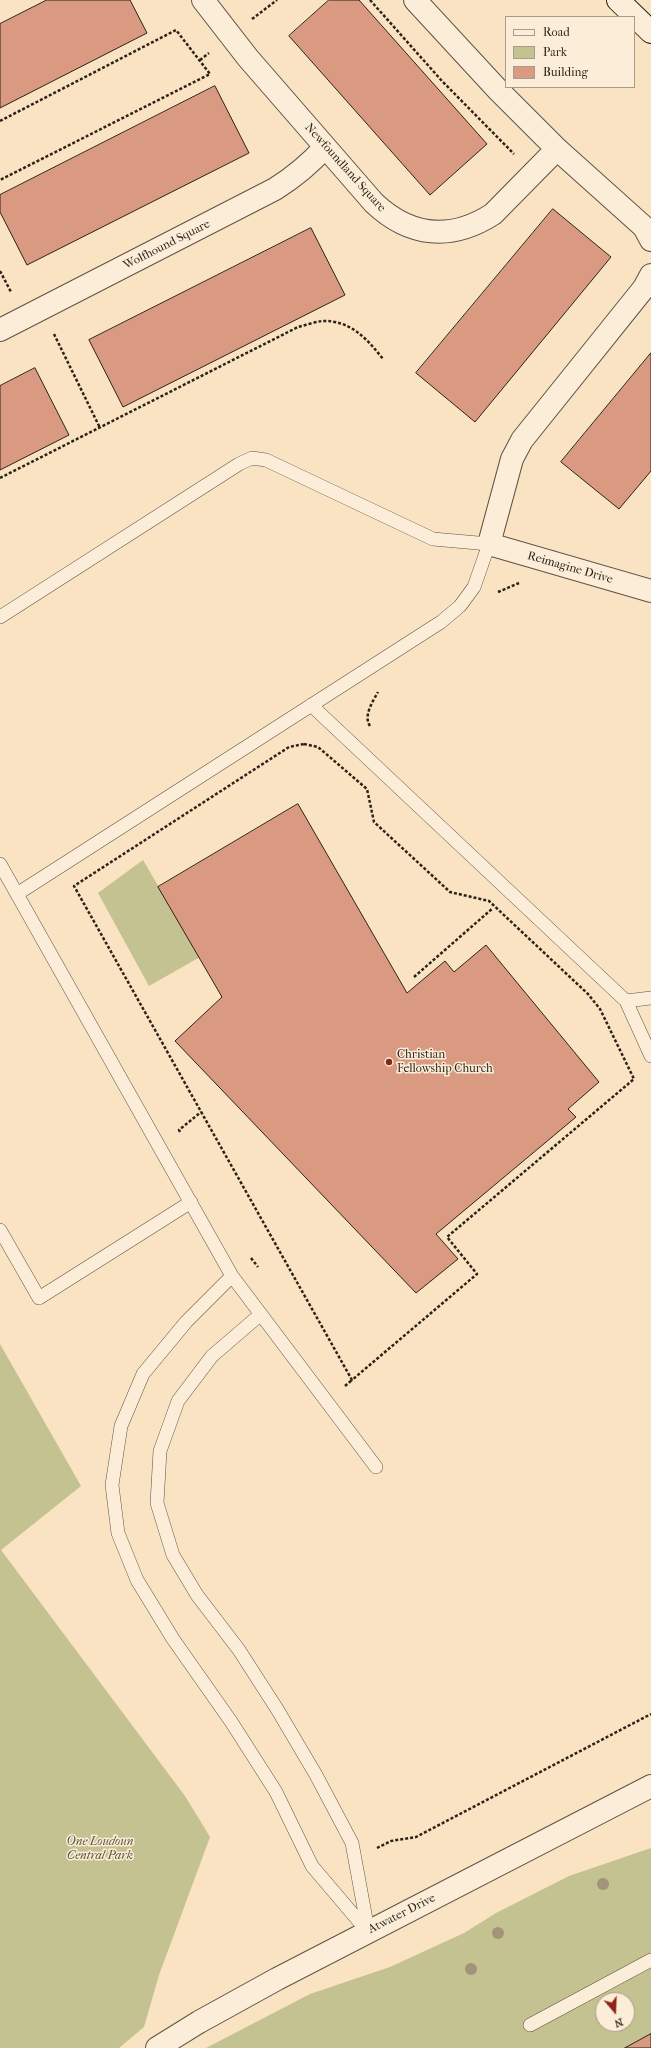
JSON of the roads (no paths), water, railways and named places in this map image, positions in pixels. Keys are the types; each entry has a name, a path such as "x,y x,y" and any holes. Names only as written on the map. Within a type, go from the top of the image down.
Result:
{"street":[{"name":"Newfoundland Square","path":"203,0 248,58 325,147 384,213 396,221 424,231 453,231 481,222 493,214 557,149"},
{"path":"415,0 499,91 557,149 644,227 651,240"},
{"path":"618,0 634,16"},
{"path":"635,16 651,32"},
{"name":"Wolfhound Square","path":"0,330 275,189 294,177 310,164 325,147"},
{"path":"489,544 512,459 522,440 644,288 651,275"},
{"name":"Reimagine Drive","path":"489,544 651,591"},
{"name":"Atwater Drive","path":"157,2048 218,2011 651,1786"}],"lane":[{"path":"0,617 239,464 252,458 266,460 432,538 489,544 474,587 460,606 441,622 17,894"},
{"path":"311,706 626,1001 651,1056"},
{"path":"0,864 232,1276 376,1467"},
{"path":"626,1001 651,998"},
{"path":"0,1230 39,1298 191,1202"},
{"path":"232,1276 186,1322 143,1374 120,1426 112,1485 118,1534 137,1580 173,1639 232,1723 276,1792 312,1866 368,1932"},
{"path":"261,1314 212,1356 178,1401 160,1450 156,1503 173,1555 197,1595 239,1650 277,1709 316,1775 352,1843 368,1932"},
{"path":"530,2025 651,1960"}],"place":[{"name":"Christian Fellowship Church","path":"389,1062"}],"park label":[{"name":"One Loudoun Central Park","path":"100,1849"}]}
